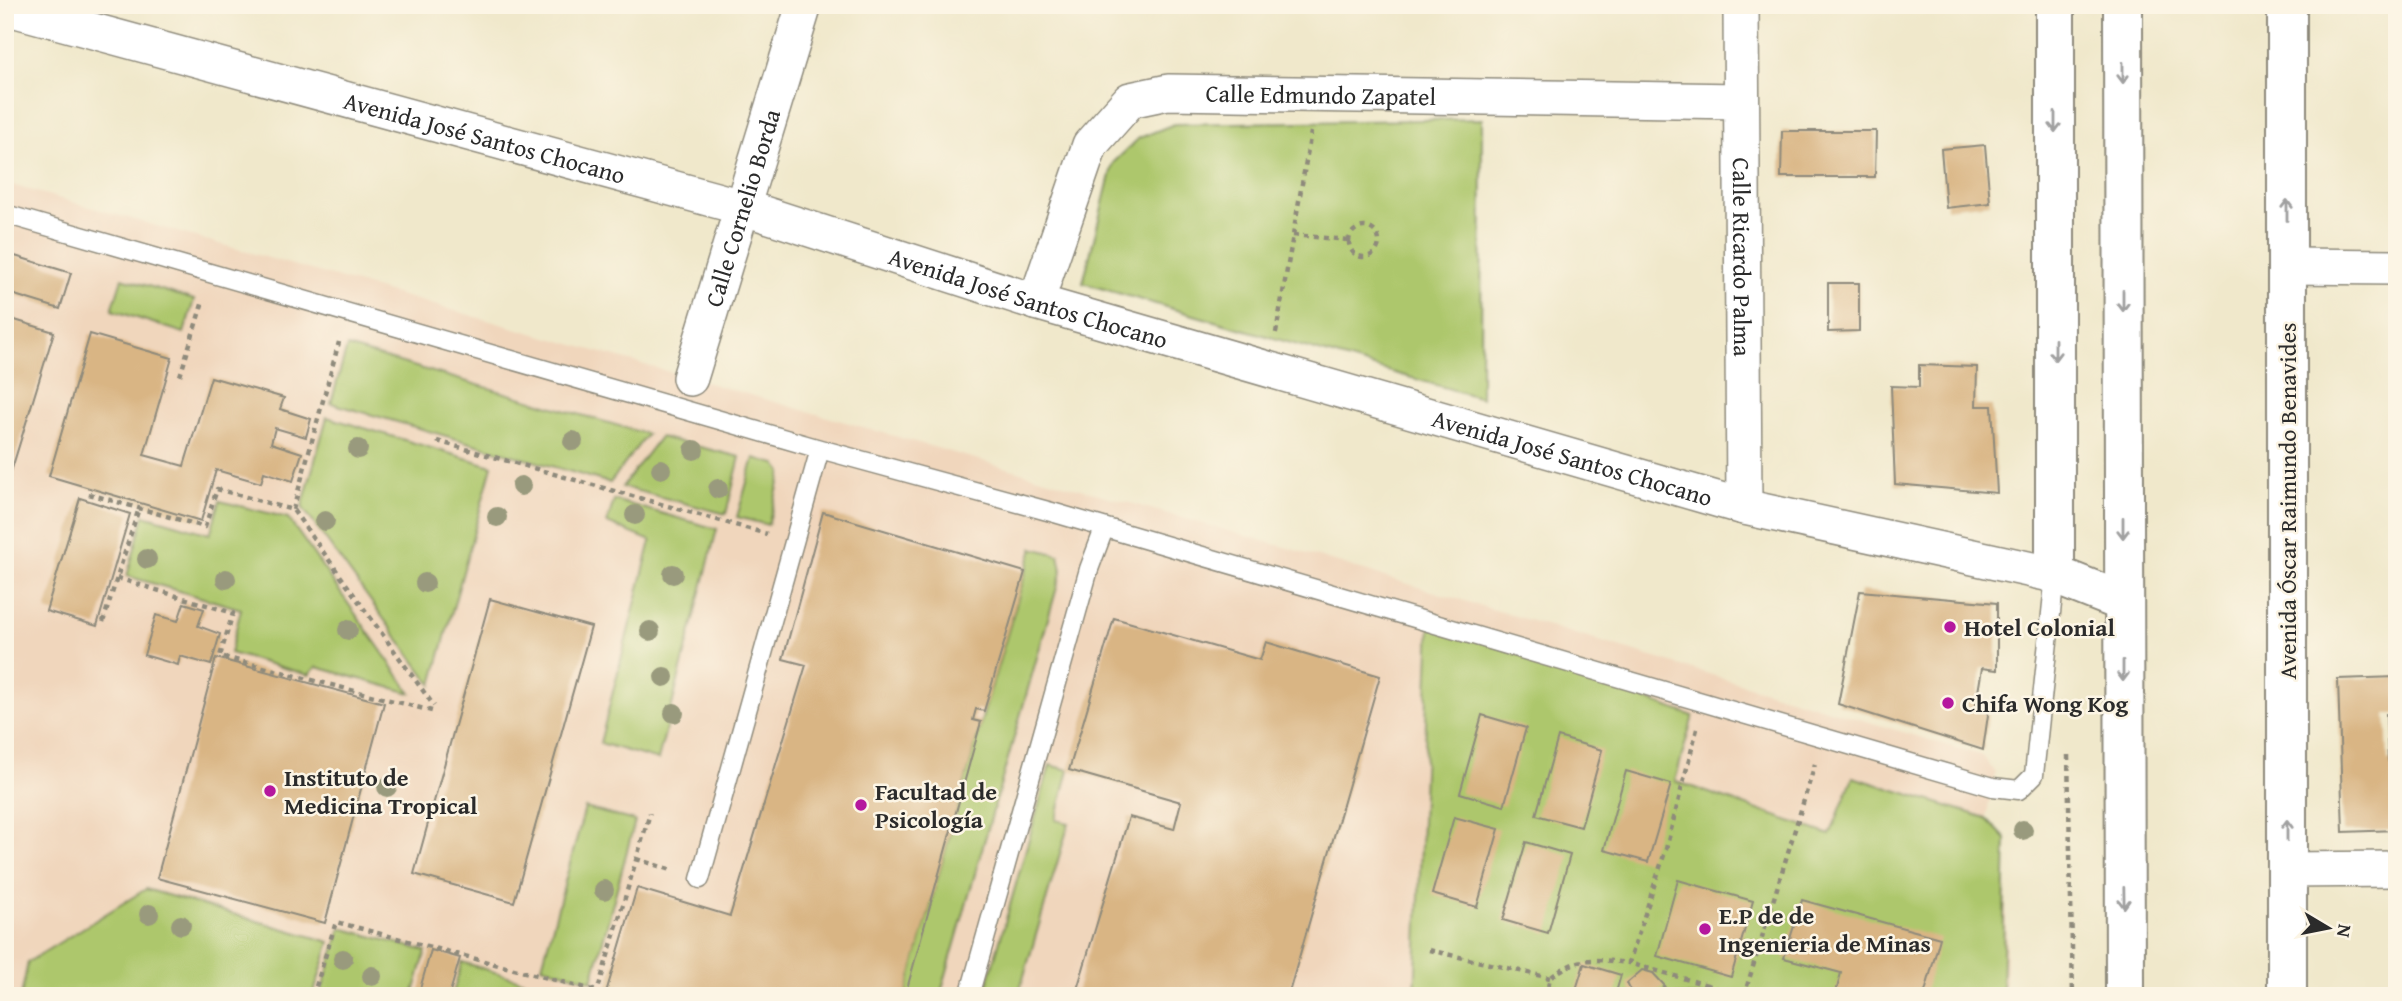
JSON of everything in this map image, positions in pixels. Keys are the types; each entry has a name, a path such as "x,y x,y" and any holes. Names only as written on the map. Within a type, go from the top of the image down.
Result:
{"main road":[{"path":"2054,5 2055,575 2123,602"},
{"path":"2123,5 2125,996"},
{"name":"Avenida Óscar Raimundo Benavides","path":"2287,5 2287,996"}],"street":[{"name":"Calle Cornelio Borda","path":"686,393 745,208 804,5"},
{"name":"Calle Ricardo Palma","path":"1741,5 1744,507"},
{"name":"Avenida José Santos Chocano","path":"5,7 745,208 1036,302 1269,372 1744,507 2055,575"},
{"name":"Calle Edmundo Zapatel","path":"1036,302 1090,145 1130,100 1168,92 1318,92 1741,101"},
{"path":"2287,266 2397,267"},
{"path":"2287,870 2397,869"}],"lane":[{"path":"5,214 686,393 820,449 1104,529 1822,740 1993,787 2019,790 2034,775 2055,575"},
{"path":"700,879 820,449"},
{"path":"969,996 1089,569 1104,529"}],"path":[{"path":"1269,372 1318,92"},
{"path":"1367,227 1376,232 1379,242 1376,251 1363,257 1354,254 1348,240 1352,231 1367,227"},
{"path":"1293,235 1348,240"},
{"path":"180,376 204,297"},
{"path":"293,510 341,336"},
{"path":"437,441 795,541"},
{"path":"89,494 205,527 216,489 293,510 433,709 220,656 233,612 117,578"},
{"path":"103,622 139,508"},
{"path":"1629,963 1666,849 1704,705"},
{"path":"1546,996 1550,978 1569,963 1585,958 1629,963 1744,996 1822,740"},
{"path":"2068,746 2072,799 2073,996"},
{"path":"313,996 336,922 596,994 650,813"},
{"path":"636,859 700,879"},
{"path":"1429,950 1550,978"},
{"path":"1704,996 1707,985"}],"shaded area":[{"path":"5,183 1288,548 1983,756 1995,773 1986,818 2006,839 2006,996 5,996"}],"green space":[{"path":"1482,119 1481,398 1083,283 1113,163 1139,138 1174,124"},
{"path":"122,278 194,300 184,333 112,310"},
{"path":"347,347 647,434 610,483 331,403"},
{"path":"327,417 492,466 432,685 302,507"},
{"path":"660,437 740,457 726,514 622,487"},
{"path":"754,458 776,464 782,472 768,525 737,517"},
{"path":"614,500 717,529 658,760 600,743 651,541 607,523"},
{"path":"220,501 288,518 411,693 316,667 309,675 230,653 241,609 127,576 144,515 210,534"},
{"path":"1033,548 1059,555 1062,570 940,996 905,996 981,722"},
{"path":"1430,622 1693,716 1675,781 1830,835 1853,777 1986,818 2006,839 2002,996 1415,996"},
{"path":"1050,765 1069,770 1056,820 1069,823 1018,996 984,996"},
{"path":"585,808 635,821 592,981 542,966"},
{"path":"146,889 330,942 313,996 21,996 28,962"},
{"path":"341,928 426,951 413,996 320,996"},
{"path":"462,962 573,996 452,996"}],"building":[{"path":"1782,131 1876,131 1875,177 1781,177"},
{"path":"1985,145 1990,203 1946,208 1941,149"},
{"path":"5,253 71,273 60,309 5,292"},
{"path":"1828,283 1859,283 1859,331 1828,332"},
{"path":"5,317 54,332 10,475 5,474"},
{"path":"90,334 172,358 144,455 184,466 211,377 284,398 280,409 311,419 306,437 275,428 271,443 302,453 293,481 264,472 261,483 216,470 201,521 49,476"},
{"path":"1919,365 1977,367 1976,406 1992,406 1997,493 1895,484 1891,386 1919,387"},
{"path":"80,498 130,514 97,626 46,611"},
{"name":"Facultad de Psicología","path":"823,512 1025,572 984,711 976,709 973,720 981,722 905,996 605,996 637,888 730,916 806,665 783,659"},
{"path":"1860,591 1997,603 1997,670 1982,668 1976,704 1989,708 1983,750 1838,704"},
{"name":"Instituto de Medicina Tropical","path":"490,599 591,627 514,902 414,874"},
{"path":"184,603 204,609 198,626 220,634 211,665 180,656 178,665 144,655 156,615 178,621"},
{"path":"1114,618 1260,660 1266,642 1380,676 1288,996 1075,996 1129,817 1174,829 1181,802 1069,770"},
{"name":"Instituto de Medicina Tropical","path":"216,658 384,703 325,923 157,878"},
{"path":"2397,677 2397,714 2386,714 2388,761 2397,761 2397,830 2343,832 2338,679"},
{"path":"1482,715 1526,728 1504,806 1460,793"},
{"path":"1558,737 1602,750 1581,827 1536,815"},
{"path":"1626,771 1671,784 1648,862 1604,850"},
{"path":"1454,817 1499,829 1477,907 1432,894"},
{"path":"1526,842 1570,855 1548,933 1503,920"},
{"name":"E.P de de Ingenieria de Minas","path":"1678,880 1753,901 1731,977 1657,956"},
{"path":"1802,900 1940,938 1924,996 1835,996 1841,973 1784,958"},
{"path":"431,950 460,958 449,996 418,996"},
{"path":"1584,964 1621,975 1615,996 1574,996"},
{"path":"1642,970 1653,973 1665,986 1653,996 1633,996 1627,983"}],"place":[{"name":"Hotel Colonial","path":"1950,627"},
{"name":"Chifa Wong Kog","path":"1948,703"},
{"name":"Instituto de Medicina Tropical","path":"270,791"},
{"name":"Facultad de Psicología","path":"861,805"},
{"name":"E.P de de Ingenieria de Minas","path":"1705,929"}]}
